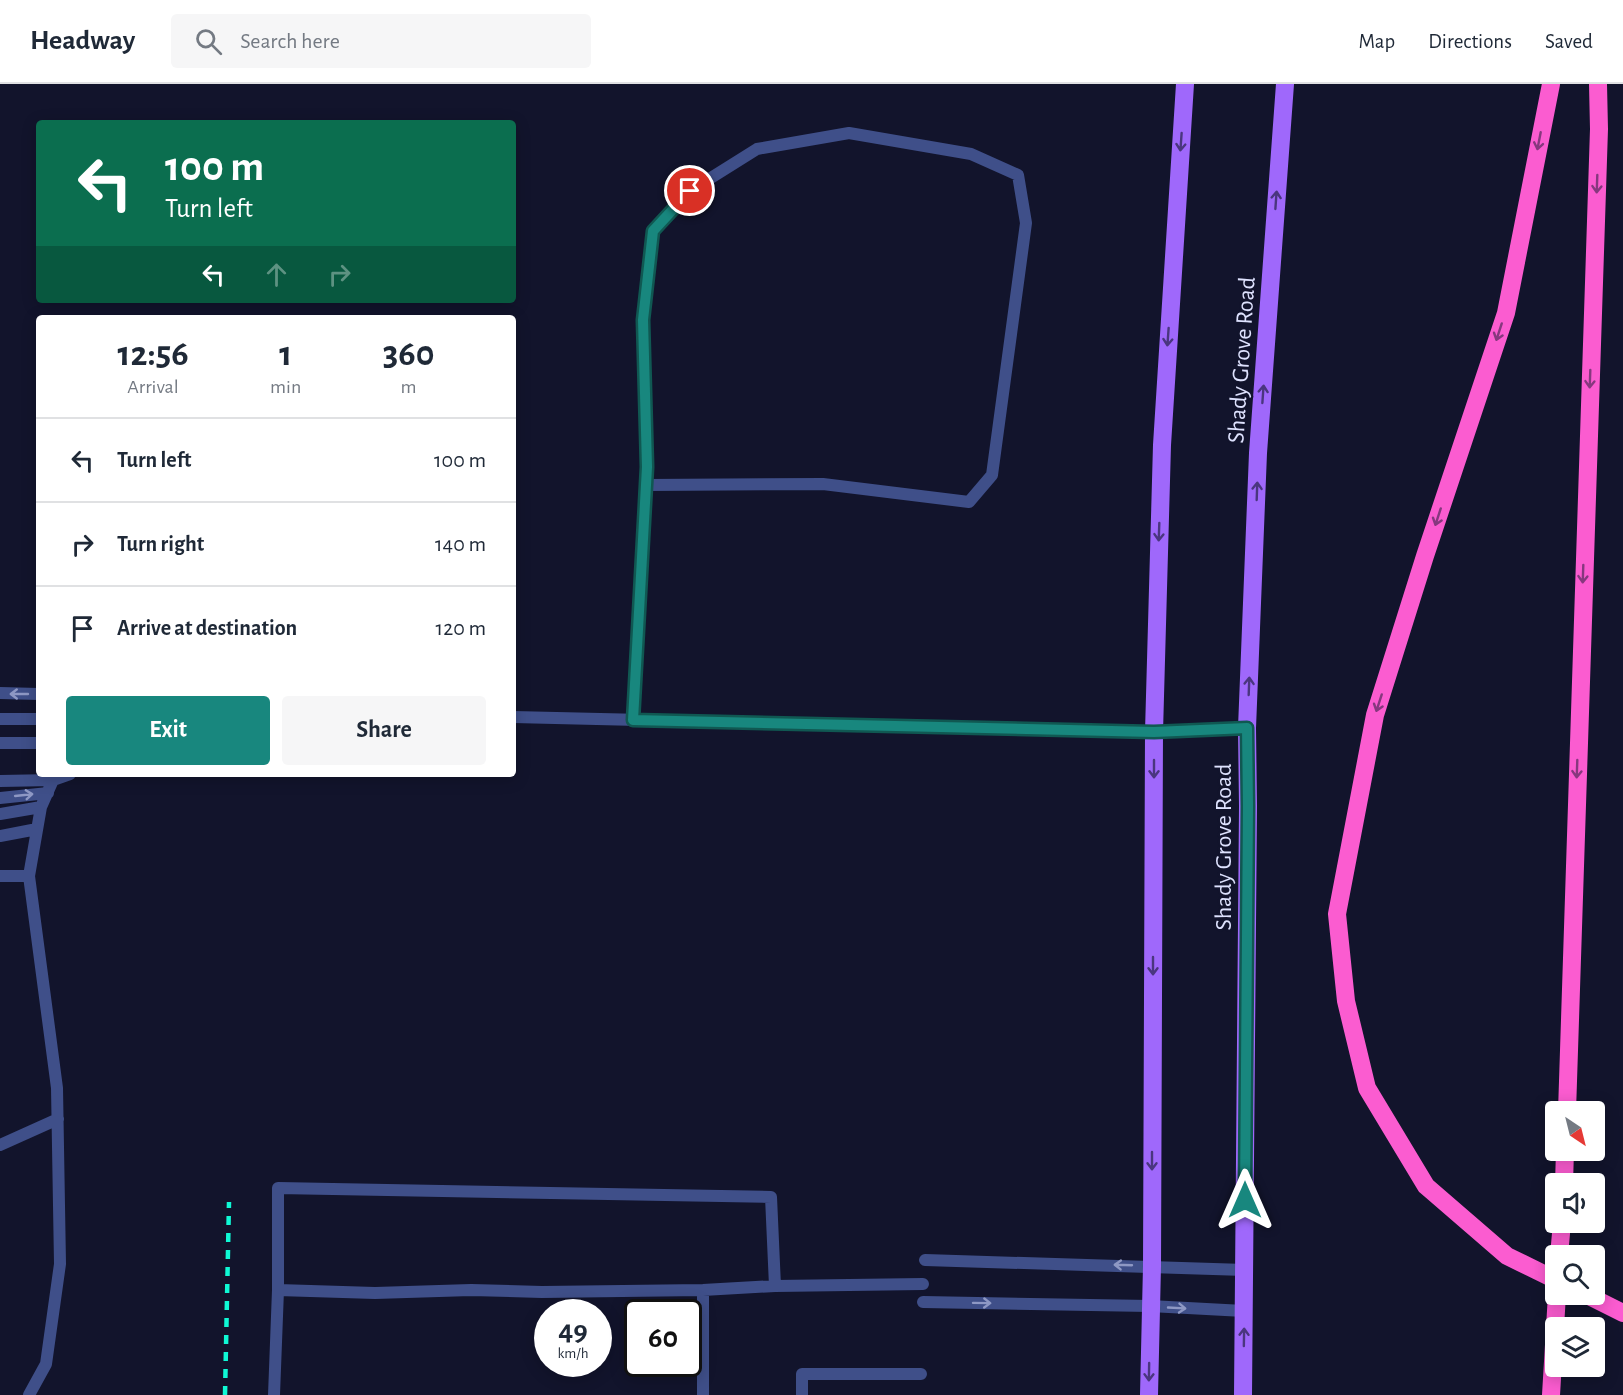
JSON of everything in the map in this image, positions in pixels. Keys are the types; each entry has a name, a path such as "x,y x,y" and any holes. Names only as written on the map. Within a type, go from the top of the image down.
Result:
{"highway":[{"path":"1545,1275 1507,1256 1426,1186 1367,1088 1346,1001 1337,914 1375,715 1506,313 1551,84"},
{"path":"1567,1101 1599,129 1598,84"},
{"path":"1605,1304 1623,1313"},
{"path":"1551,1395 1552,1377"}],"main road":[{"path":"1149,1395 1152,1266 1154,732 1162,445 1185,84"},
{"name":"Shady Grove Road","path":"1243,1395 1247,728 1258,453 1285,84"}],"lane":[{"path":"633,720 646,485 647,467 643,320 653,231 690,191 757,149 849,134 971,154 1018,175 1026,223 992,475 969,502 823,484 646,485"},
{"path":"0,693 36,694"},
{"path":"516,717 1154,732 1247,728"},
{"path":"0,719 36,719"},
{"path":"0,743 36,743"},
{"path":"0,781 54,780 62,777"},
{"path":"29,1395 46,1364 60,1264 57,1088 28,876 41,807 54,780"},
{"path":"0,798 48,793"},
{"path":"0,814 41,807"},
{"path":"0,836 37,829"},
{"path":"0,876 28,876"},
{"path":"0,1145 58,1119"},
{"path":"274,1395 278,1290 278,1188 771,1197 775,1286"},
{"path":"925,1260 1245,1270"},
{"path":"278,1290 375,1293 471,1290 542,1292 923,1284"},
{"path":"703,1290 703,1395"},
{"path":"923,1302 1150,1306 1244,1311"},
{"path":"802,1395 802,1374 921,1374"}],"railway":[{"path":"225,1395 229,1202"}],"route":[{"path":"690,191 653,231 643,320 647,467 633,720 1154,732 1247,728 1245,1200"}]}
